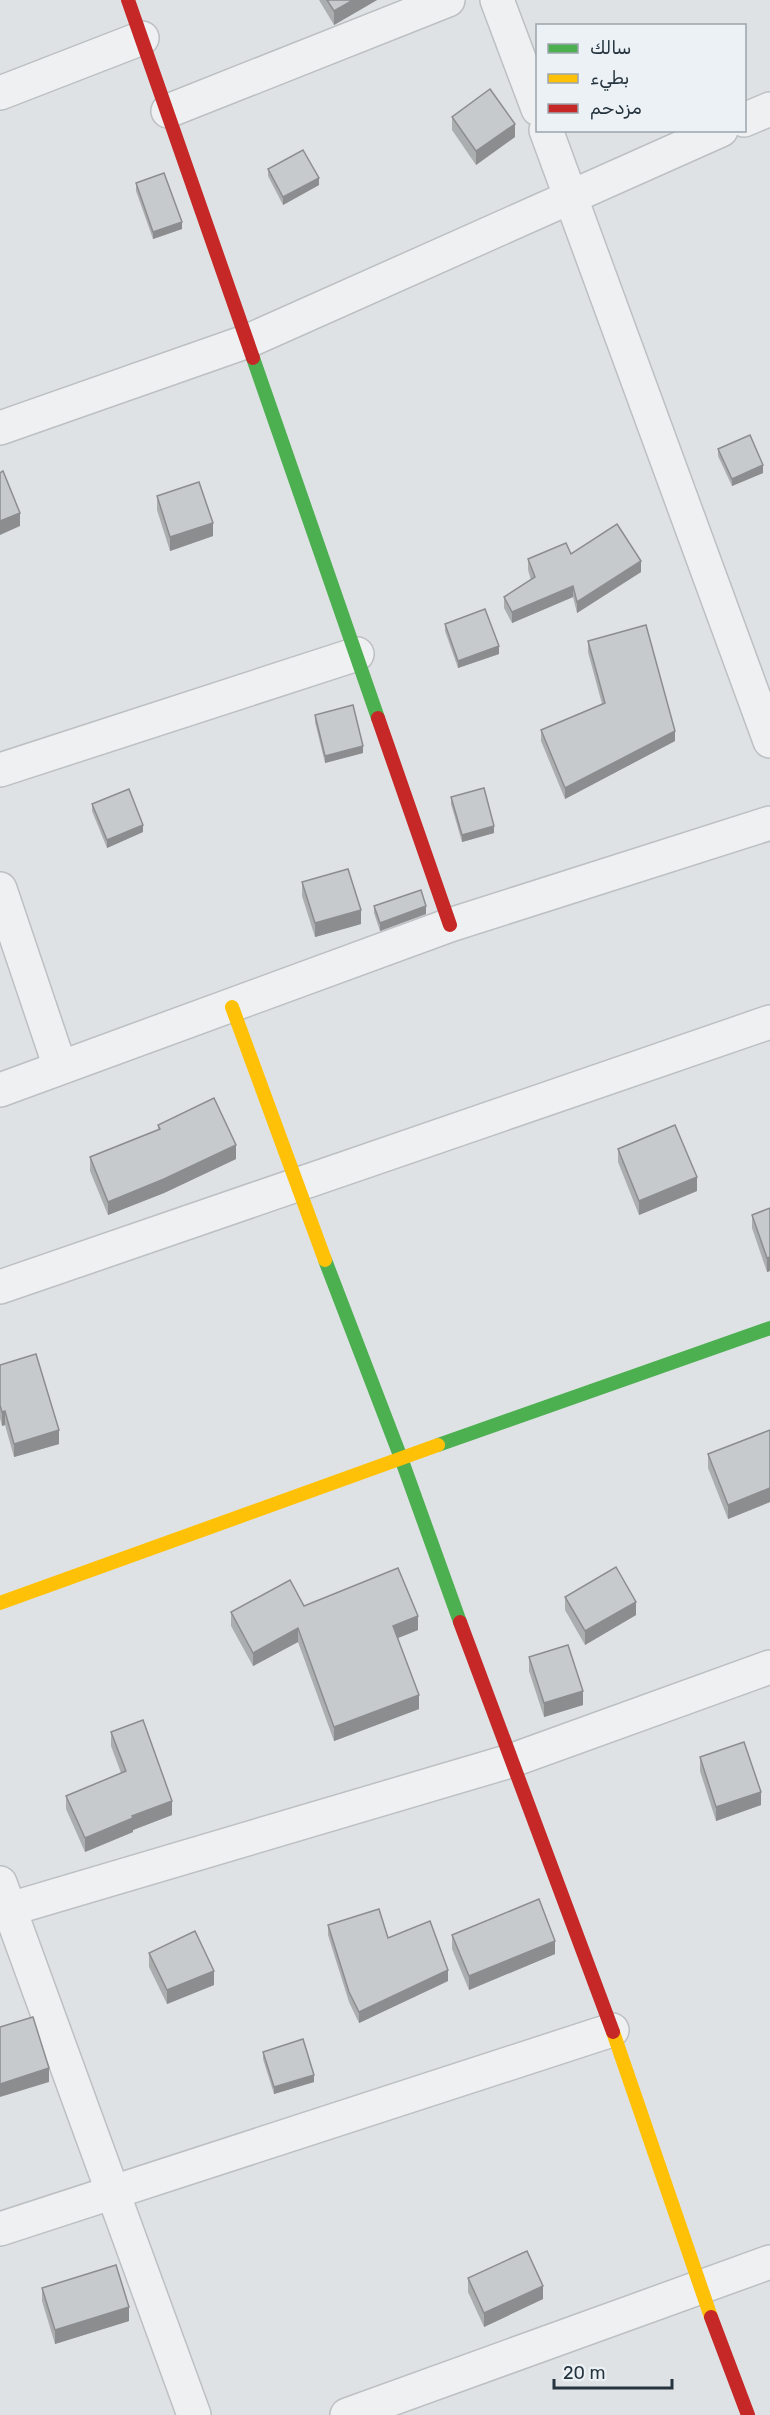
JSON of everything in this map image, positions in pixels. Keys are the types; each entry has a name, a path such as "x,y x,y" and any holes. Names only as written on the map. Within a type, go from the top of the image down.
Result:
{"street":[{"path":"128,0 450,925"},
{"path":"168,111 448,0"},
{"path":"496,0 536,106"},
{"path":"0,93 142,38"},
{"path":"746,119 770,109"},
{"path":"547,132 770,741"},
{"path":"0,428 248,341 716,132"},
{"path":"0,770 357,654"},
{"path":"0,1090 450,925 770,823"},
{"path":"0,890 60,1067"},
{"path":"232,1006 296,1183 401,1458 510,1761 612,2030 700,2286 748,2415"},
{"path":"0,1287 296,1183 770,1022"},
{"path":"0,1603 770,1328"},
{"path":"194,2415 3,1901 510,1761 770,1667"},
{"path":"0,2229 612,2030"},
{"path":"347,2415 770,2262"}],"building":[{"path":"327,0 353,0 334,11"},
{"path":"490,89 515,124 476,151 452,117"},
{"path":"303,150 319,178 283,197 268,169"},
{"path":"164,173 182,222 153,232 136,183"},
{"path":"750,435 763,465 732,479 718,449"},
{"path":"3,471 20,513 0,521 0,473"},
{"path":"199,482 213,523 170,537 157,496"},
{"path":"617,524 641,561 577,602 573,586 512,612 504,597 535,577 528,559 566,543 571,554"},
{"path":"485,609 499,646 458,661 445,624"},
{"path":"646,625 675,731 565,788 541,730 605,703 588,641"},
{"path":"353,705 363,746 325,756 315,715"},
{"path":"484,788 494,826 462,835 451,797"},
{"path":"129,789 143,825 107,840 92,804"},
{"path":"348,869 361,910 315,923 302,882"},
{"path":"421,890 426,906 380,923 374,906"},
{"path":"214,1098 236,1145 108,1202 90,1157 160,1129 158,1125"},
{"path":"675,1125 697,1177 639,1201 618,1149"},
{"path":"770,1208 770,1257 767,1258 752,1215"},
{"path":"36,1354 59,1430 14,1444 5,1411 2,1412 0,1405 0,1365"},
{"path":"770,1430 770,1488 728,1505 708,1454"},
{"path":"616,1567 636,1602 585,1631 565,1597"},
{"path":"398,1568 418,1616 393,1626 419,1695 334,1727 298,1628 253,1653 231,1612 290,1580 304,1606"},
{"path":"568,1645 583,1691 544,1703 529,1657"},
{"path":"143,1720 172,1801 132,1816 133,1818 85,1838 66,1796 126,1771 111,1732"},
{"path":"744,1742 761,1792 716,1807 700,1757"},
{"path":"539,1899 555,1941 469,1976 452,1935"},
{"path":"379,1909 388,1938 430,1921 448,1970 359,2012 349,1992 328,1925"},
{"path":"195,1931 214,1971 167,1990 149,1953"},
{"path":"33,2017 49,2068 0,2084 0,2027"},
{"path":"303,2039 314,2075 274,2087 263,2052"},
{"path":"527,2251 543,2286 484,2313 468,2278"},
{"path":"116,2265 129,2307 55,2330 42,2288"}],"traffic: fast":[{"path":"253,358 378,718"},
{"path":"325,1260 401,1458 460,1622"},
{"path":"438,1445 770,1328"}],"traffic: slow":[{"path":"232,1007 325,1260"},
{"path":"0,1603 438,1445"},
{"path":"613,2032 711,2317"}],"traffic: jam":[{"path":"128,0 253,358"},
{"path":"378,718 450,925"},
{"path":"460,1622 613,2032"},
{"path":"711,2317 748,2415"}]}
